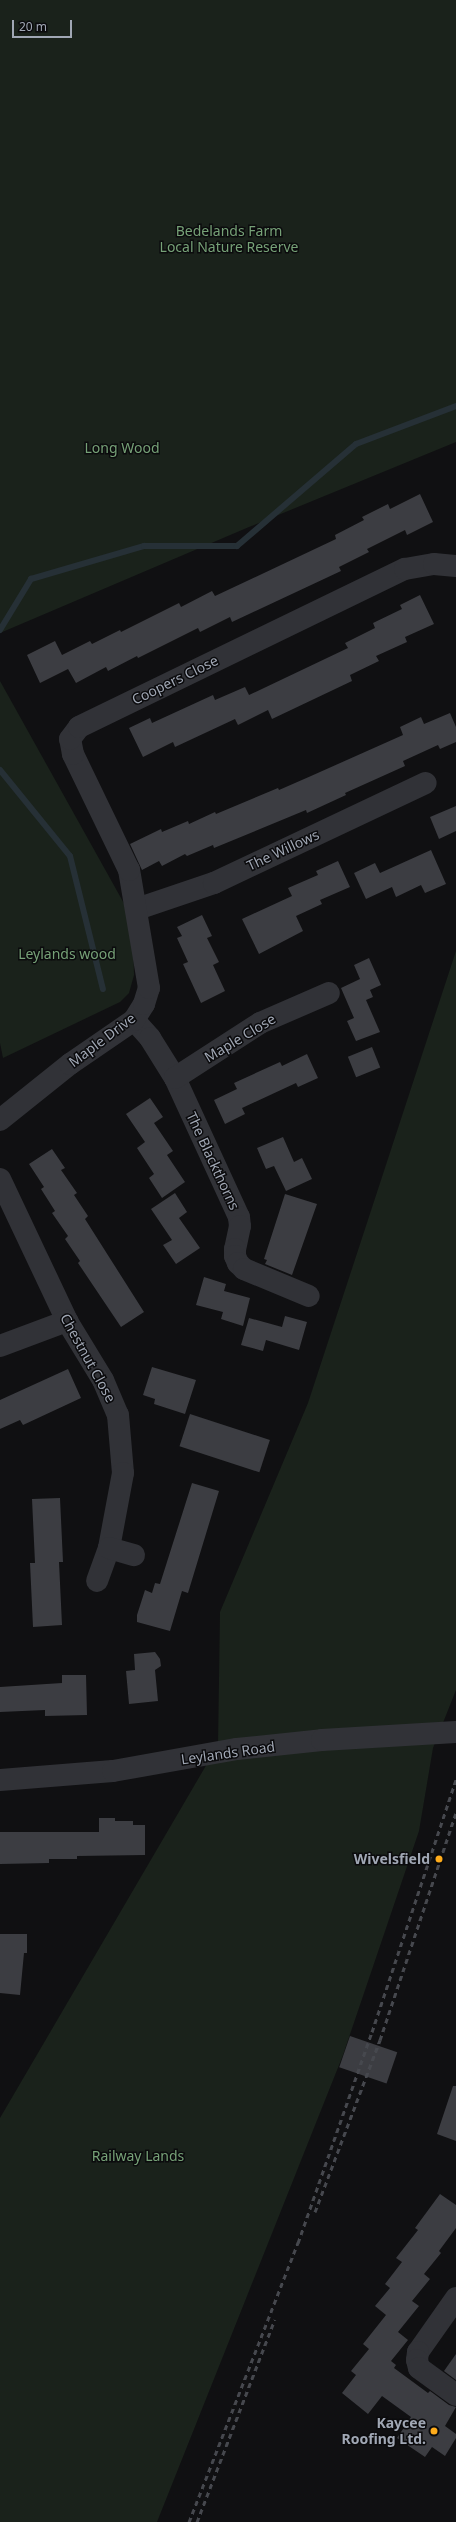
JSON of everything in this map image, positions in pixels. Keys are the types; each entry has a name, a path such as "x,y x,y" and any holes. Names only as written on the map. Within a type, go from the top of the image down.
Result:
{"street":[{"name":"Coopers Close","path":"137,909 129,870 73,754 70,739 79,727 405,569 434,564 456,566"},
{"name":"The Willows","path":"137,909 214,883 426,783"},
{"name":"Maple Drive","path":"0,1120 70,1064 134,1020 144,1004 149,988 137,909"},
{"name":"Maple Close","path":"175,1078 260,1023 329,993"},
{"name":"The Blackthorns","path":"134,1020 150,1038 175,1078 239,1217 240,1226 235,1249 235,1256 238,1263 244,1269 309,1296"},
{"name":"Chestnut Close","path":"0,1179 67,1321 103,1380 118,1415 123,1446 123,1473 109,1548 97,1581"},
{"path":"0,1346 67,1321"},
{"path":"109,1548 134,1555"},
{"name":"Leylands Road","path":"0,1780 113,1771 237,1749 322,1740 456,1732"},
{"path":"456,2298 418,2352 417,2360 419,2368 456,2395"}],"green space":[{"name":"Bedelands Farm Local Nature Reserve","path":"0,0 456,0 456,442 249,527 0,633"},
{"name":"Leylands wood","path":"0,681 126,907 133,939 134,975 129,993 120,1002 3,1058 0,1043"},
{"name":"Railway Lands","path":"456,951 456,1690 433,1748 419,1831 343,2055 157,2522 0,2522 0,2118 218,1745 220,1612 308,1403"}],"building":[{"path":"420,494 433,522 407,535 405,530 367,549 369,552 339,567 341,571 232,622 230,617 200,632 198,628 138,658 137,656 108,671 106,667 76,683 68,669 40,683 27,655 55,641 62,655 90,641 92,644 120,630 121,632 179,603 181,607 212,591 215,596 336,539 335,535 364,520 362,517 388,504 390,509"},
{"path":"420,595 434,624 405,637 407,642 376,656 379,661 350,675 352,681 272,719 268,710 238,725 235,719 175,747 173,742 143,757 129,728 150,718 152,723 213,695 215,700 245,687 249,695 348,648 345,643 375,628 373,623 402,609 400,605"},
{"path":"450,713 456,727 456,742 440,749 438,745 403,761 405,766 345,793 346,795 307,813 306,810 214,848 213,845 187,856 185,854 162,866 159,861 142,870 130,844 161,829 162,832 188,821 189,824 215,812 216,814 278,788 279,790 403,735 400,727 421,717 424,724"},
{"path":"456,806 456,831 439,839 430,817"},
{"path":"431,850 446,884 425,893 421,885 396,897 392,887 366,899 354,873 375,863 380,873"},
{"path":"338,861 350,887 320,900 322,904 296,916 303,931 259,954 242,919 292,896 288,888 318,875 316,871"},
{"path":"202,915 212,936 207,938 219,962 213,965 225,991 201,1003 183,964 188,962 177,938 182,936 177,927"},
{"path":"369,958 381,985 370,990 373,997 366,1000 380,1032 356,1041 347,1021 354,1018 341,988 360,979 354,965"},
{"path":"372,1047 380,1067 356,1077 348,1057"},
{"path":"307,1054 318,1078 298,1087 296,1083 242,1108 245,1114 225,1124 214,1100 237,1089 234,1083 280,1062 282,1066"},
{"path":"150,1098 163,1117 154,1123 173,1151 167,1155 185,1182 162,1198 149,1178 154,1174 137,1148 145,1142 126,1114"},
{"path":"283,1137 294,1162 302,1158 312,1179 286,1191 274,1166 266,1169 257,1148"},
{"path":"52,1149 65,1168 61,1170 77,1193 74,1195 88,1216 85,1219 144,1312 121,1327 78,1263 80,1261 65,1239 68,1236 52,1213 55,1211 41,1189 44,1187 29,1164"},
{"path":"175,1193 187,1212 179,1218 200,1248 176,1264 163,1245 172,1240 151,1209"},
{"path":"285,1194 317,1204 292,1275 265,1264 267,1260 264,1259"},
{"path":"204,1277 226,1284 224,1291 250,1298 243,1326 221,1319 223,1312 196,1305"},
{"path":"285,1316 307,1322 299,1350 266,1340 263,1351 241,1345 249,1318 282,1327"},
{"path":"152,1367 196,1380 185,1414 154,1404 155,1399 143,1395"},
{"path":"68,1369 81,1398 23,1425 20,1420 0,1429 0,1400"},
{"path":"190,1414 270,1440 259,1472 179,1446"},
{"path":"192,1483 219,1491 188,1593 182,1591 170,1631 137,1622 137,1615 145,1590 152,1593 155,1583 160,1584"},
{"path":"60,1498 63,1562 59,1562 62,1625 33,1627 30,1563 35,1563 32,1499"},
{"path":"155,1652 160,1659 161,1666 155,1670 158,1701 129,1704 126,1671 135,1670 134,1654"},
{"path":"62,1675 86,1675 87,1715 45,1716 45,1710 0,1712 0,1687 62,1683"},
{"path":"99,1818 115,1818 115,1821 133,1821 133,1825 145,1825 145,1855 77,1856 77,1859 49,1859 49,1863 0,1864 0,1832 99,1832"},
{"path":"0,1934 27,1934 27,1953 24,1953 20,1995 0,1993"},
{"path":"350,2036 397,2052 387,2083 339,2067"},
{"path":"453,2086 456,2086 456,2141 437,2134"},
{"path":"440,2194 456,2205 456,2228 439,2251 441,2253 424,2274 430,2279 412,2301 419,2306 398,2332 408,2340 391,2361 396,2365 394,2368 428,2393 430,2391 449,2405 456,2407 445,2426 456,2434 456,2438 445,2456 432,2447 425,2457 397,2438 411,2417 382,2396 368,2414 342,2393 356,2375 351,2371 369,2349 363,2344 386,2315 375,2306 390,2288 385,2284 402,2262 396,2258 418,2230 415,2228"},
{"path":"456,2354 456,2380 444,2371"}],"waterway":[{"path":"0,630 31,579 144,546 237,546 356,444 456,406"},
{"path":"0,770 70,856 103,989"}],"railway":[{"path":"189,2522 298,2243 372,2032 456,1780"},
{"path":"315,2212 380,2040 456,1813"},
{"path":"197,2522 275,2319"}],"place":[{"name":"Wivelsfield","path":"439,1859"},
{"name":"Kaycee Roofing Ltd.","path":"434,2431"}],"park label":[{"name":"Long Wood","path":"122,448"}]}
